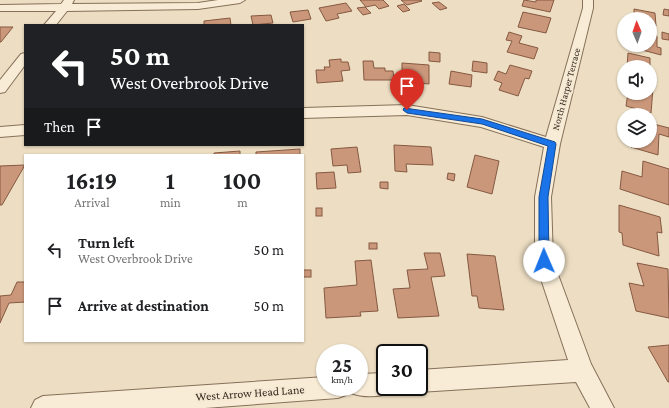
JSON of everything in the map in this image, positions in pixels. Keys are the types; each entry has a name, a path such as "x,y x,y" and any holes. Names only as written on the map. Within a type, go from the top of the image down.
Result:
{"street":[{"path":"0,8 67,4 198,6 240,0"},
{"name":"North Harper Terrace","path":"588,0 588,8 552,144 543,197 544,261 582,370 602,408"},
{"path":"51,24 67,4"},
{"path":"0,89 24,58"},
{"path":"304,113 407,110 482,122 552,144"},
{"path":"0,132 24,130"},
{"path":"428,380 582,370"},
{"name":"West Arrow Head Lane","path":"43,408 316,389"}],"building":[{"path":"360,0 383,0 389,6 379,9 375,5 366,7"},
{"path":"401,0 421,0 422,1 407,5"},
{"path":"524,0 536,2 536,0 554,0 550,12 522,6"},
{"path":"439,2 447,8 440,10 432,3"},
{"path":"346,3 352,11 337,14 339,18 326,21 319,8"},
{"path":"404,4 410,10 403,12 397,6"},
{"path":"365,7 371,13 363,15 357,8"},
{"path":"634,9 650,12 634,12"},
{"path":"664,9 669,10 669,16 663,15"},
{"path":"308,10 311,19 293,22 290,12"},
{"path":"523,12 551,18 546,33 518,27"},
{"path":"271,15 273,23 253,24 251,16"},
{"path":"230,18 231,24 204,24 204,21"},
{"path":"0,27 13,27 1,42 0,42"},
{"path":"509,32 522,36 519,43 538,48 534,59 507,52 512,41 506,40"},
{"path":"662,32 669,34 669,40 662,39"},
{"path":"657,47 661,48 661,55 650,52 657,52"},
{"path":"429,52 440,53 440,62 429,61"},
{"path":"628,53 650,58 650,60 628,60"},
{"path":"341,59 341,62 348,62 350,70 341,71 343,81 317,83 316,70 325,70 324,67 330,67 329,60"},
{"path":"363,61 373,61 374,68 385,68 385,71 393,71 394,80 364,80"},
{"path":"473,61 487,63 487,73 472,71"},
{"path":"402,63 429,65 429,84 406,82 406,71 402,71"},
{"path":"510,65 532,71 529,79 525,78 518,96 499,90 502,83 494,80 498,71 506,74"},
{"path":"451,71 472,75 471,87 449,84"},
{"path":"627,100 652,100 651,108 633,108 626,106"},
{"path":"657,125 669,128 669,137 659,134 658,155 634,148 657,148"},
{"path":"394,145 431,147 433,165 406,164 407,172 395,171"},
{"path":"357,147 361,172 348,173 347,165 333,166 331,149"},
{"path":"300,149 300,154 256,154 256,152"},
{"path":"240,151 240,154 214,153"},
{"path":"475,155 499,161 492,194 467,187"},
{"path":"643,161 669,169 669,205 620,189 622,171 642,177"},
{"path":"24,165 2,205 0,205 0,166"},
{"path":"334,172 336,188 317,189 316,173"},
{"path":"448,173 455,174 454,181 447,179"},
{"path":"380,182 388,182 388,189 380,188"},
{"path":"619,205 660,217 662,233 657,232 659,256 623,245 622,233 619,232"},
{"path":"316,208 322,208 322,216 316,216"},
{"path":"369,243 377,243 377,249 369,249"},
{"path":"424,253 440,253 445,276 431,277 439,316 398,318 393,289 410,288 407,270 428,269"},
{"path":"467,254 495,256 504,310 479,308 477,296 472,296"},
{"path":"371,260 378,311 360,312 361,316 326,318 324,288 357,285 355,261"},
{"path":"637,263 668,269 669,318 636,311 629,283 644,286"},
{"path":"304,270 311,270 311,277 304,277"},
{"path":"17,282 24,282 24,302 9,303 0,323 0,296 11,295"},
{"path":"669,345 669,382 668,382 648,347"}],"route":[{"path":"407,110 482,122 552,144 543,197 544,261"}]}
